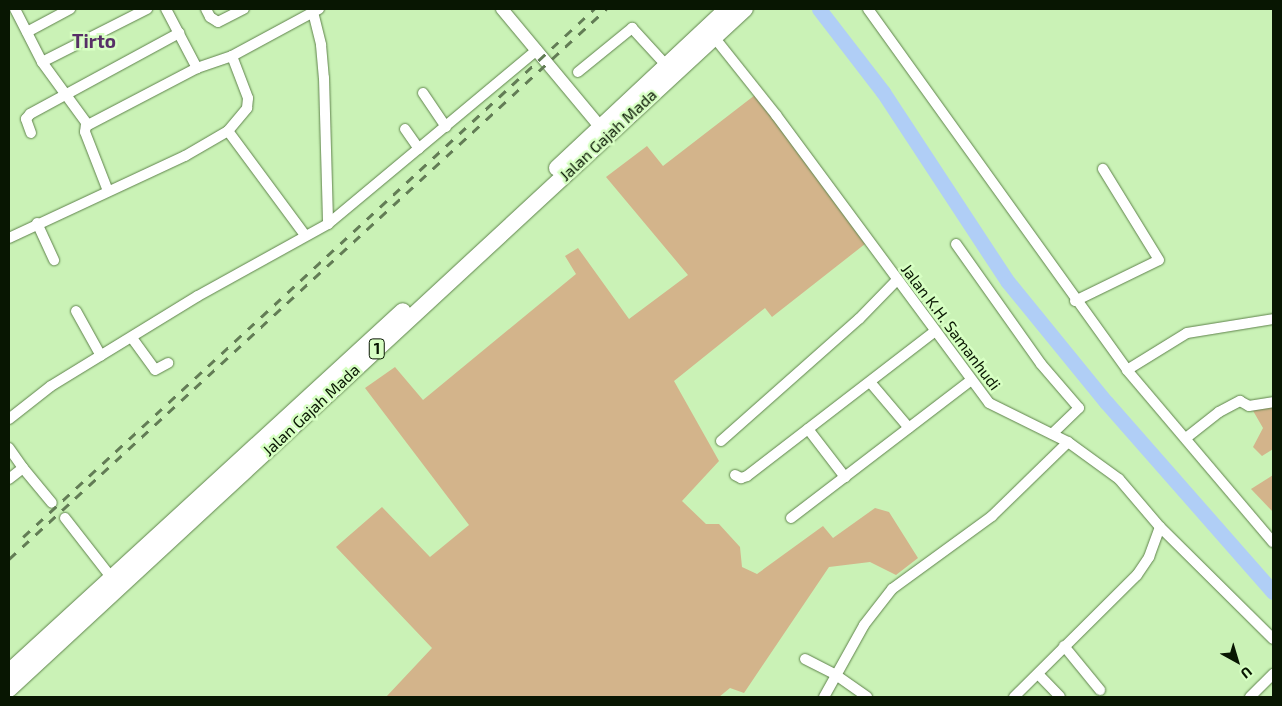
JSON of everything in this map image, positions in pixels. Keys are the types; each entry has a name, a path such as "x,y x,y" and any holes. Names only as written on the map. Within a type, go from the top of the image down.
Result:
{"highway":[{"name":"Jalan Gajah Mada","path":"604,132 666,65 727,9"},
{"name":"Jalan Gajah Mada","path":"9,689 604,132 745,9"},
{"name":"Jalan Gajah Mada","path":"9,672 111,577 539,193"}],"street":[{"path":"15,9 42,62 68,94 86,124 84,132 108,191"},
{"path":"27,32 70,9"},
{"path":"42,62 147,9"},
{"path":"166,9 197,68"},
{"path":"206,9 210,17 218,22 244,9"},
{"path":"502,9 604,132"},
{"path":"868,9 1075,301 1127,370 1191,433 1273,542"},
{"path":"86,124 197,68 232,56 316,10 324,78 328,224"},
{"path":"578,72 632,28 666,65"},
{"path":"31,133 28,116 179,33"},
{"name":"Jalan K.H. Samanhudi","path":"714,37 776,115 970,381 994,408 1068,442 1119,479 1160,527 1273,639"},
{"path":"9,419 51,386 305,235 328,224 537,50"},
{"path":"9,238 37,223 184,156 228,131 247,108 248,98 232,56"},
{"path":"423,93 446,127"},
{"path":"405,129 419,149"},
{"path":"228,131 305,235"},
{"path":"1075,301 1159,260 1103,169"},
{"path":"37,223 54,260"},
{"path":"956,244 1041,364 1079,408 1052,434"},
{"path":"721,441 859,319 896,280"},
{"path":"76,311 101,356"},
{"path":"1127,370 1187,333 1273,319"},
{"path":"735,475 743,478 934,332"},
{"path":"132,338 155,370 168,363"},
{"path":"791,518 970,381"},
{"path":"870,382 909,428"},
{"path":"1191,433 1242,400 1249,406 1273,402"},
{"path":"808,430 845,477"},
{"path":"824,697 864,625 896,584 992,516 1068,442"},
{"path":"9,448 52,503"},
{"path":"9,478 23,468"},
{"path":"65,518 111,577"},
{"path":"1015,697 1039,675 1064,646 1143,567 1160,527"},
{"path":"1064,646 1100,690"},
{"path":"805,659 836,675 863,696"},
{"path":"1250,697 1273,674"},
{"path":"1039,675 1060,697"}],"shaded area":[{"path":"755,95 865,244 772,317 765,308 674,381 719,461 682,501 706,524 719,524 740,547 742,567 757,574 823,526 833,538 875,508 889,512 918,558 896,575 870,562 829,567 744,693 730,688 719,697 386,697 432,648 336,547 382,507 430,557 469,525 365,388 395,367 423,400 576,274 565,256 578,248 629,319 688,275 606,177 647,146 663,166"},
{"path":"1273,405 1273,449 1262,456 1253,447 1263,428 1252,409"},
{"path":"1273,475 1273,512 1251,489"}],"waterway":[{"path":"819,9 883,92 1008,282 1106,402 1273,592"}],"railway":[{"path":"23,537 594,9"},
{"path":"9,559 606,9"}],"district":[{"name":"Tirto","path":"94,41"}]}
